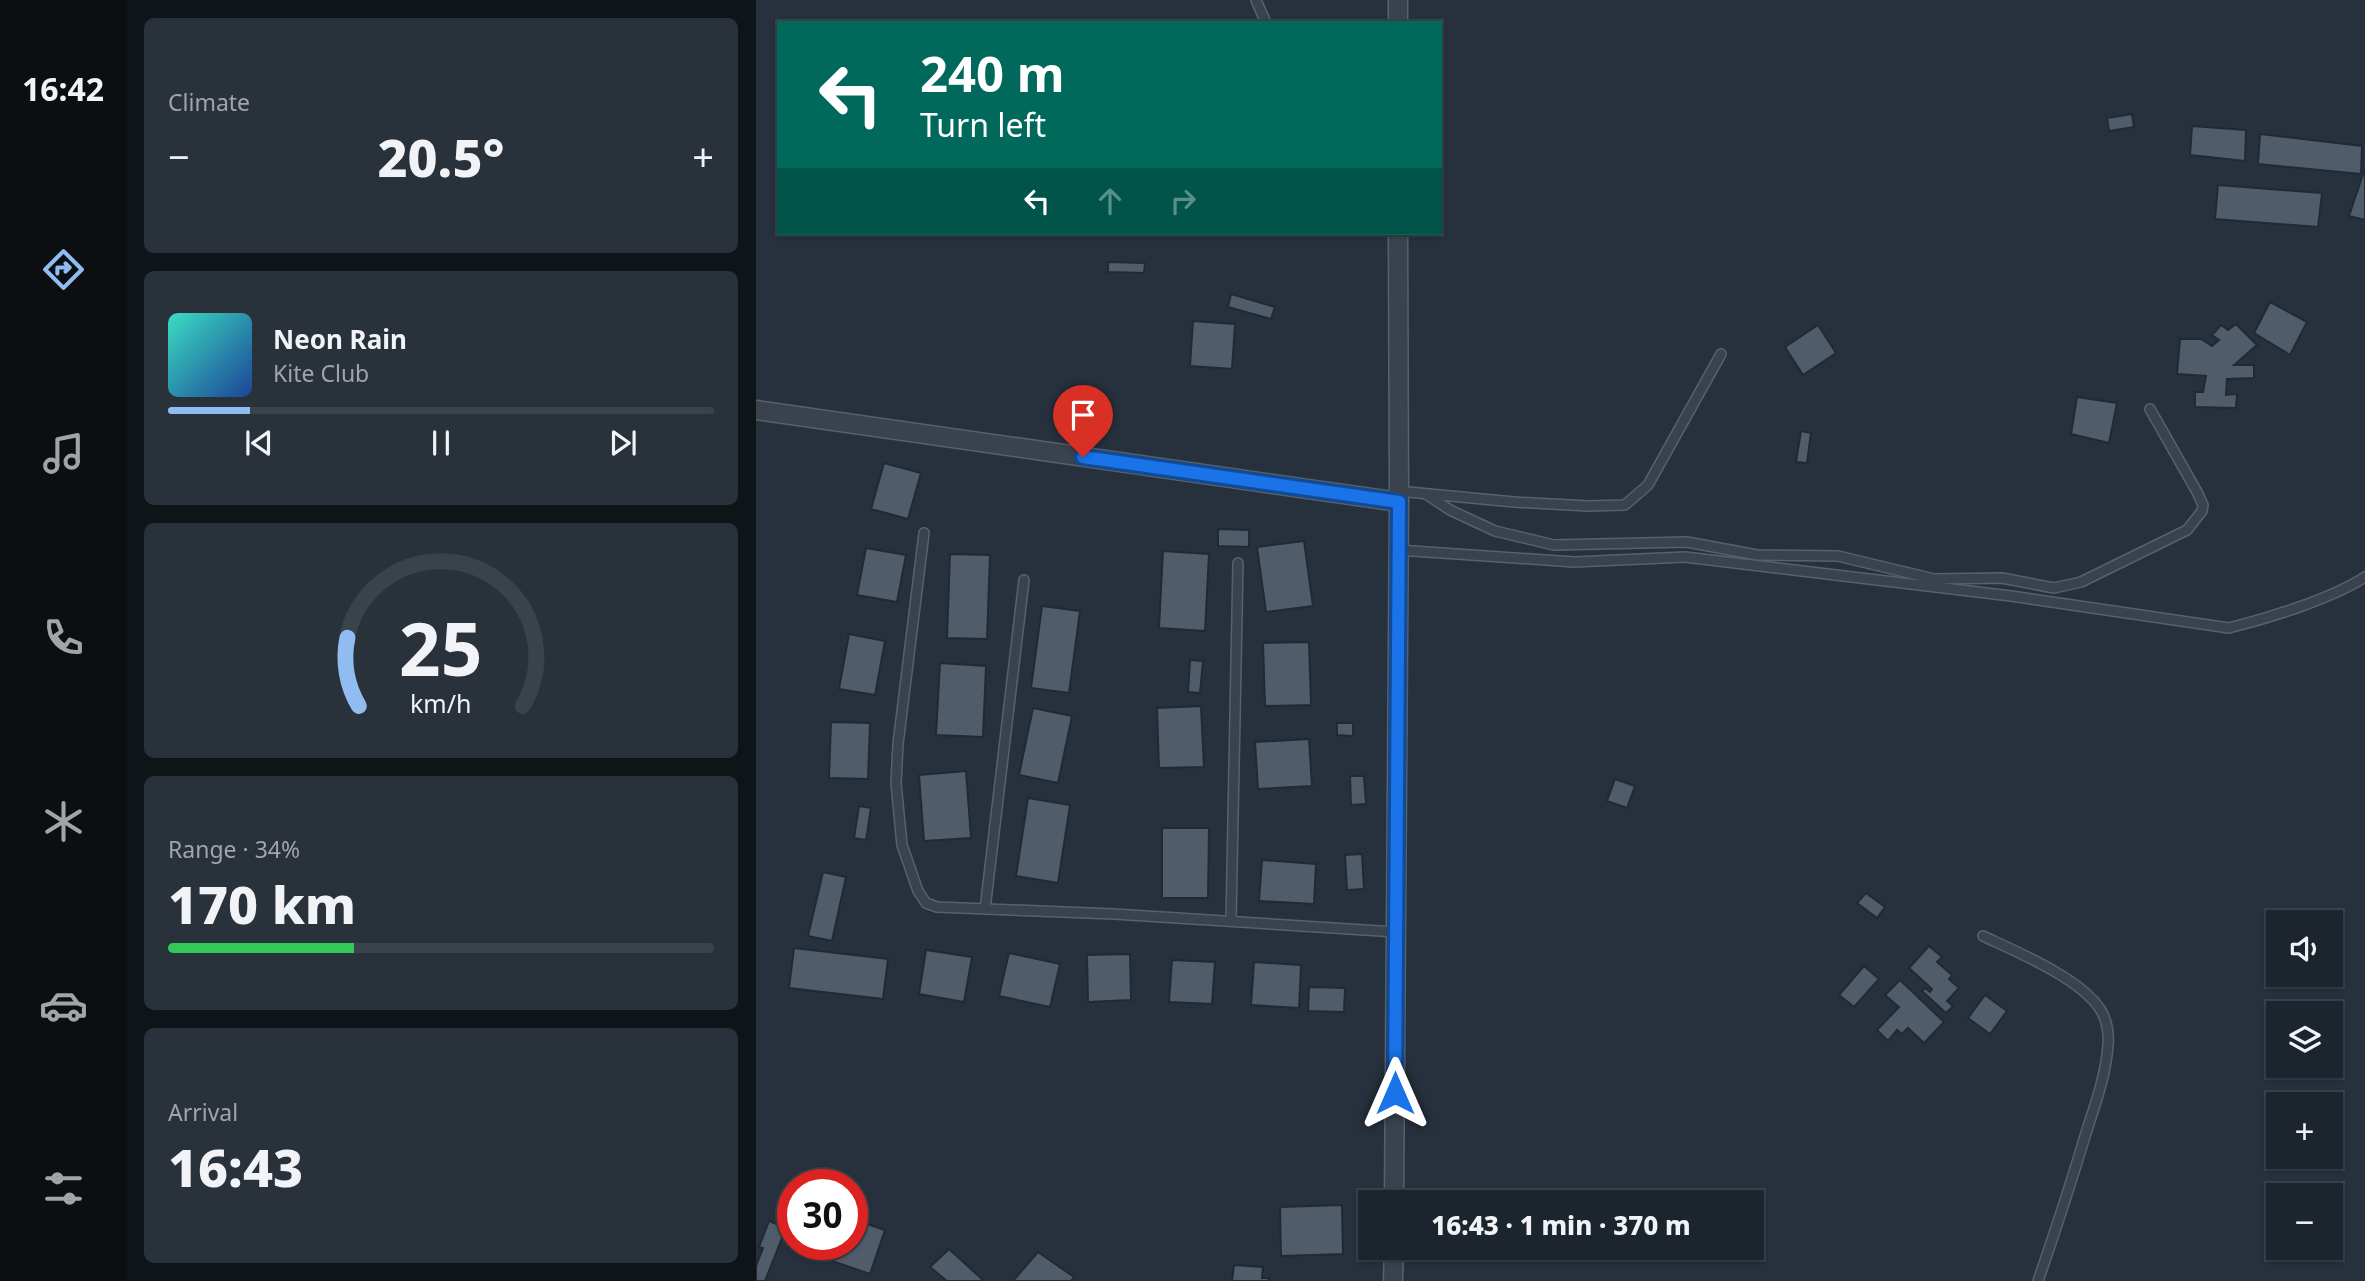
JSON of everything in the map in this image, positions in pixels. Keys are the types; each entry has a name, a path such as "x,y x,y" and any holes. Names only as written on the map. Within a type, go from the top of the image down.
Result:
{"street":[{"path":"1398,0 1398,21"},
{"path":"1394,1190 1398,235"},
{"path":"756,410 1399,497"},
{"path":"1393,1281 1394,1260"}],"lane":[{"path":"1256,0 1265,21"},
{"path":"1399,497 1426,494 1588,506 1625,505 1648,485 1721,354"},
{"path":"1426,494 1450,510 1483,526 1554,545 1687,542 1756,555 1838,556 1934,579 2002,578 2045,587 2065,587 2176,537 2187,530 2202,511 2200,498 2150,409"},
{"path":"924,533 898,744 896,783 902,845 918,891 926,903 937,907 1396,932"},
{"path":"1398,550 1574,562 1685,556 2039,600 2229,628 2344,590 2365,577"},
{"path":"1231,921 1238,563"},
{"path":"985,909 1024,580"},
{"path":"1983,936 2038,962 2085,993 2101,1009 2107,1027 2107,1053 2099,1090 2038,1281"}],"building":[{"path":"2132,114 2134,127 2109,131 2107,118"},
{"path":"2192,126 2246,130 2245,161 2190,155"},
{"path":"2260,134 2362,146 2361,174 2258,164"},
{"path":"2365,168 2365,220 2349,216"},
{"path":"2218,185 2322,193 2318,227 2215,219"},
{"path":"1108,262 1145,263 1144,273 1108,272"},
{"path":"1231,294 1275,307 1271,319 1228,307"},
{"path":"2270,302 2307,322 2290,355 2254,333"},
{"path":"1193,321 1235,324 1232,369 1190,366"},
{"path":"2236,324 2257,345 2234,365 2254,365 2254,378 2227,379 2226,395 2237,394 2236,408 2195,407 2195,392 2203,392 2206,376 2177,374 2180,339 2201,339 2212,346 2219,340 2212,335 2221,325 2228,330"},
{"path":"1818,325 1836,353 1803,375 1785,347"},
{"path":"2077,397 2117,403 2109,443 2071,434"},
{"path":"1801,431 1811,433 1807,463 1796,462"},
{"path":"884,463 921,473 908,519 871,509"},
{"path":"1218,529 1249,530 1249,547 1218,546"},
{"path":"1304,541 1313,606 1266,612 1257,547"},
{"path":"866,548 906,555 897,602 857,595"},
{"path":"1163,551 1209,554 1205,631 1159,628"},
{"path":"950,554 990,555 987,639 947,638"},
{"path":"1042,606 1080,611 1069,693 1031,688"},
{"path":"849,634 885,641 875,695 839,689"},
{"path":"1309,642 1311,705 1265,706 1263,643"},
{"path":"1190,660 1203,661 1200,693 1188,692"},
{"path":"940,663 986,666 983,737 936,735"},
{"path":"1201,706 1204,767 1159,768 1157,708"},
{"path":"1033,708 1072,716 1058,783 1019,775"},
{"path":"831,722 870,723 868,779 829,778"},
{"path":"1337,723 1353,723 1353,736 1337,735"},
{"path":"1309,739 1312,786 1258,789 1255,742"},
{"path":"966,771 971,838 924,841 919,775"},
{"path":"1350,776 1364,776 1366,804 1351,805"},
{"path":"1615,779 1635,786 1627,808 1607,801"},
{"path":"1028,798 1070,805 1058,883 1016,876"},
{"path":"859,806 871,808 866,840 854,838"},
{"path":"1162,828 1209,828 1208,898 1162,898"},
{"path":"1362,854 1364,889 1347,890 1345,855"},
{"path":"1262,860 1316,864 1314,904 1259,901"},
{"path":"823,872 846,877 832,941 808,936"},
{"path":"1866,893 1885,907 1877,918 1857,903"},
{"path":"1929,946 1942,957 1937,962 1952,975 1949,979 1959,988 1947,1001 1953,1006 1946,1013 1922,991 1925,988 1930,992 1932,989 1909,968"},
{"path":"794,948 888,959 883,999 789,988"},
{"path":"926,950 972,957 964,1002 919,994"},
{"path":"1009,953 1060,964 1050,1007 999,996"},
{"path":"1130,954 1131,1000 1088,1002 1087,955"},
{"path":"1172,960 1215,962 1212,1004 1169,1002"},
{"path":"1254,962 1301,965 1299,1008 1251,1005"},
{"path":"1864,966 1879,979 1854,1007 1839,995"},
{"path":"1900,980 1944,1022 1924,1043 1908,1028 1902,1034 1897,1030 1888,1041 1877,1030 1899,1007 1885,995"},
{"path":"1309,987 1345,988 1344,1012 1308,1011"},
{"path":"1985,995 2007,1011 1990,1034 1968,1018"},
{"path":"1342,1205 1343,1254 1281,1256 1280,1207"},
{"path":"769,1221 777,1224 777,1251 765,1281 756,1281 756,1266 763,1248 759,1247"},
{"path":"868,1224 885,1230 870,1274 829,1260 868,1260"},
{"path":"949,1249 984,1281 947,1281 930,1267"},
{"path":"1038,1252 1074,1277 1071,1281 1013,1281"},
{"path":"1234,1265 1263,1267 1262,1278 1269,1278 1268,1281 1232,1281"}],"route":[{"path":"1083,457 1399,502 1395,1093"}]}
